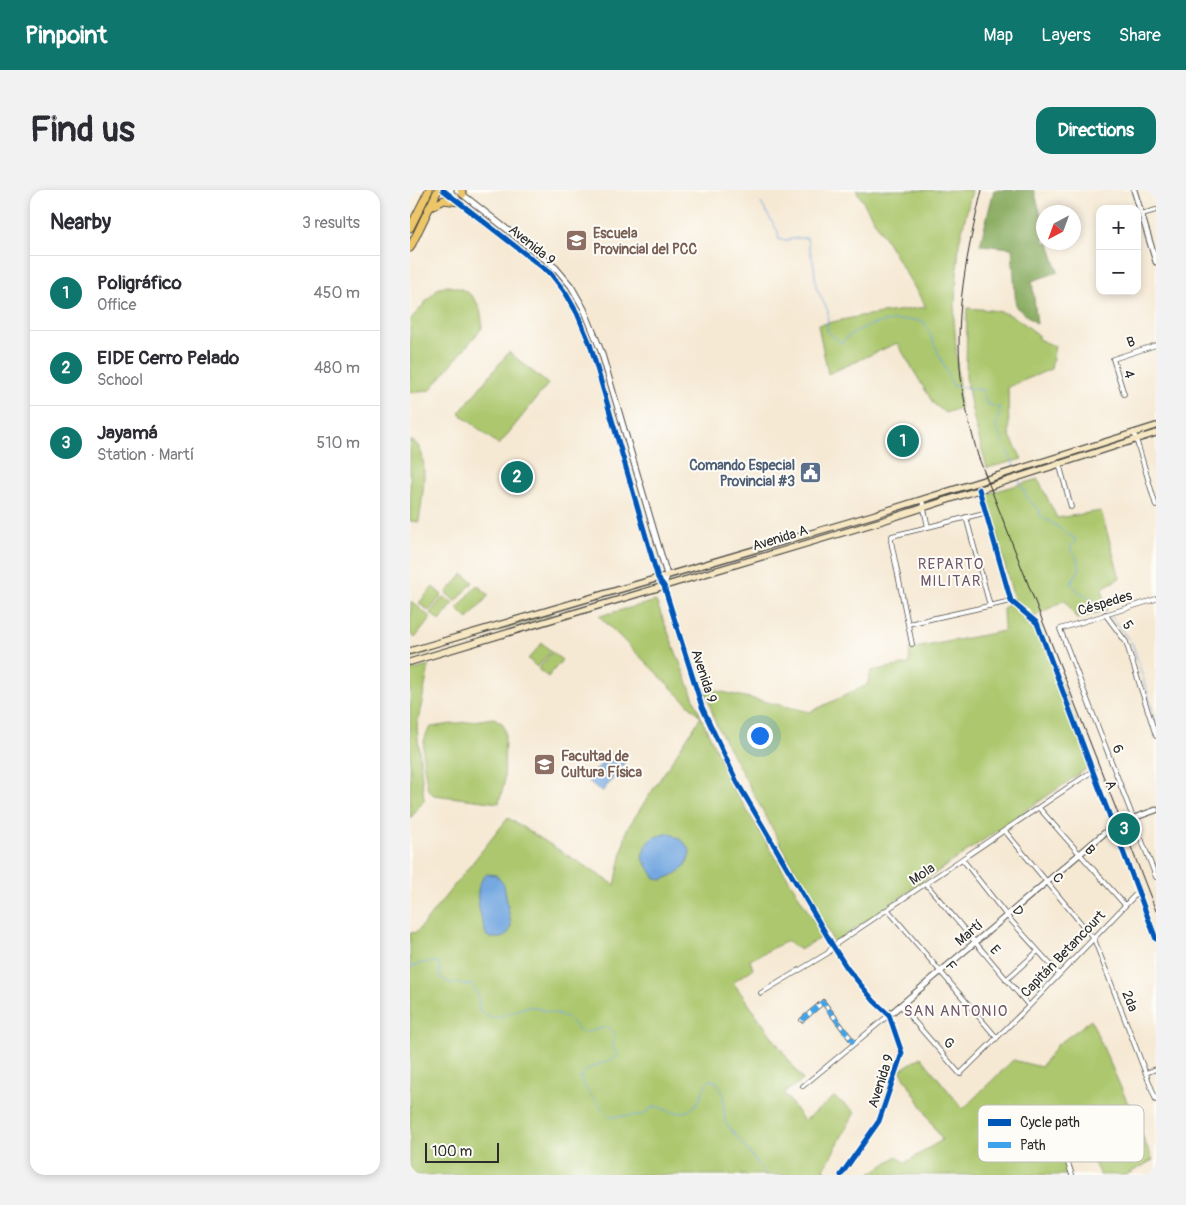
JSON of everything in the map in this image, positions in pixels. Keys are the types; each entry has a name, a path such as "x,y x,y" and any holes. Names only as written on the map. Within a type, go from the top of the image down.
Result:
{"highway":[{"path":"410,228 429,190"},
{"path":"410,248 438,190"},
{"path":"429,208 460,194"}],"main road":[{"name":"Avenida A","path":"410,662 924,508 979,488 1012,474 1020,468 1156,426"},
{"name":"Avenida A","path":"410,651 1012,474 1022,475 1156,433"},
{"path":"561,607 571,614"}],"street":[{"name":"Avenida 9","path":"443,190 460,194 556,268 571,286 584,309 601,351 667,575"},
{"path":"1134,190 1156,262"},
{"name":"Avenida 9","path":"460,194 527,255 551,274 566,292 577,313 590,344 658,578 664,586 702,707 737,782 833,946 852,975 889,1015 902,1053 879,1121 841,1175"},
{"path":"1142,214 1156,210"},
{"path":"527,255 531,249"},
{"name":"B","path":"1113,360 1156,345"},
{"name":"4","path":"1113,360 1124,394"},
{"path":"607,407 617,404"},
{"path":"1134,432 1156,506"},
{"path":"1059,464 1071,507"},
{"path":"908,624 1011,601 984,513 979,488"},
{"path":"922,500 928,527"},
{"path":"912,644 891,541 892,536 984,513"},
{"path":"966,517 990,606"},
{"path":"664,586 667,575"},
{"name":"Céspedes","path":"1060,629 1156,599"},
{"name":"A","path":"1011,601 1037,623 1156,938"},
{"name":"5","path":"1106,614 1129,649 1156,736"},
{"name":"6","path":"1060,629 1156,877"},
{"name":"Mola","path":"761,993 828,954 833,946 1005,832 1094,770"},
{"name":"B","path":"1039,808 1125,905"},
{"name":"Martí","path":"803,1086 1114,825 1156,810"},
{"name":"C","path":"1005,832 1094,939"},
{"name":"D","path":"963,860 1007,916 1059,974"},
{"name":"E","path":"926,884 1029,1006"},
{"name":"Capitán Betancourt","path":"960,1074 1029,1006 1138,892"},
{"name":"F","path":"888,910 997,1038"},
{"name":"2da","path":"1094,939 1156,1100"},
{"path":"1006,980 1038,951"},
{"path":"802,1020 824,1002 854,1043"},
{"name":"G","path":"900,1005 960,1074"},
{"path":"1146,1073 1156,1069"},
{"path":"1068,1162 1072,1175"}],"green space":[{"path":"856,190 972,190 959,243 954,318 960,408 945,413 933,403 897,343 828,374 818,325 861,316 926,307"},
{"path":"994,190 1034,190 1038,205 1036,205 1036,250 1051,250 1058,272 1032,281 1037,324 1016,307 1012,248 980,245"},
{"path":"447,286 463,290 474,299 482,319 482,328 430,390 410,393 410,320 437,289"},
{"path":"967,308 998,311 1013,316 1038,335 1038,339 1055,346 1051,369 1008,387 1009,434 1022,459 987,468 973,416 966,377"},
{"path":"509,352 548,384 499,445 459,413"},
{"path":"410,440 417,445 423,464 424,476 419,522 410,521"},
{"path":"1038,479 1057,518 1101,511 1120,578 1102,588 1107,610 1077,619 1065,600 1035,616 1092,765 834,943 715,722 705,688 810,712 867,685 871,671 909,664 910,649 1004,631 1003,609 1014,599 986,494"},
{"path":"463,574 473,582 456,602 446,593"},
{"path":"477,585 489,595 468,619 457,609"},
{"path":"433,587 442,595 429,611 419,603"},
{"path":"444,596 453,604 440,621 430,613"},
{"path":"411,601 431,618 415,638 410,634"},
{"path":"656,601 701,717 599,616"},
{"path":"551,615 410,658 410,656"},
{"path":"542,643 551,651 537,667 528,659"},
{"path":"552,652 562,660 548,677 538,669"},
{"path":"429,666 417,727 424,800 410,819 410,671"},
{"path":"701,717 734,789 823,936 800,950 787,941 750,960 753,969 733,982 803,1080 784,1093 804,1121 834,1097 855,1112 824,1169 830,1175 410,1175 410,933 417,932 508,818 615,885 627,829"},
{"path":"494,718 503,724 505,731 504,784 499,803 434,795 428,790 423,749 424,741 431,727"},
{"path":"1091,1020 1129,1105 978,1105 978,1162 1066,1162 1070,1175 869,1175 897,1156 905,1163 942,1140 900,1070 921,1057 963,1109 1013,1060 1041,1067 1057,1045"},
{"path":"1144,1140 1153,1160 1126,1175 1100,1175 1094,1162 1144,1162"}],"water":[{"path":"611,753 625,764 602,792 587,780"},
{"path":"670,833 684,842 690,851 689,857 681,870 661,880 654,877 642,857 651,839"},
{"path":"487,874 496,875 504,885 511,925 509,932 502,938 490,938 486,935 480,912 478,903 479,887"}],"waterway":[{"path":"761,203 778,232 779,240 807,238 814,266 816,287 828,311 827,331 841,343 858,330 879,323 902,320 924,321 953,386 982,390 987,404 1000,408 996,429 1015,467"},
{"path":"1019,480 1029,501 1040,510 1040,516 1076,539 1070,549 1076,556 1080,568 1071,583 1107,612"},
{"path":"1110,615 1133,645 1156,721"},
{"path":"410,969 424,963 439,963 440,977 449,983 472,985 478,994 479,1010 488,1017 499,1017 529,1006 567,1017 582,1033 607,1027 614,1032 613,1047 618,1056 594,1066 580,1077 589,1093 609,1117 642,1115 655,1106 674,1112 685,1112 695,1105 709,1080 716,1081 723,1093 725,1122 767,1175"}],"railway":[{"path":"982,190 963,283 959,330 961,378 970,427 978,456 1156,911"}],"marked path":[{"path":"802,1020 823,1002 854,1043"}],"cycle path":[{"path":"443,190 551,274 565,292 577,313 590,344 658,578 664,586 702,707 737,782 833,946 847,968 874,1001 889,1015 902,1053 879,1121 841,1175"},
{"path":"979,489 1011,601 1037,623 1156,939"}],"place":[{"name":"Escuela Provincial del PCC","path":"577,241"},
{"name":"Poligráfico","path":"903,441"},
{"name":"Comando Especial Provincial #3","path":"811,473"},
{"name":"EIDE Cerro Pelado","path":"517,477"},
{"name":"Facultad de Cultura Física","path":"545,764"},
{"name":"Jayamá","path":"1124,829"}],"district":[{"name":"REPARTO MILITAR","path":"951,572"},
{"name":"SAN ANTONIO","path":"956,1011"}]}
